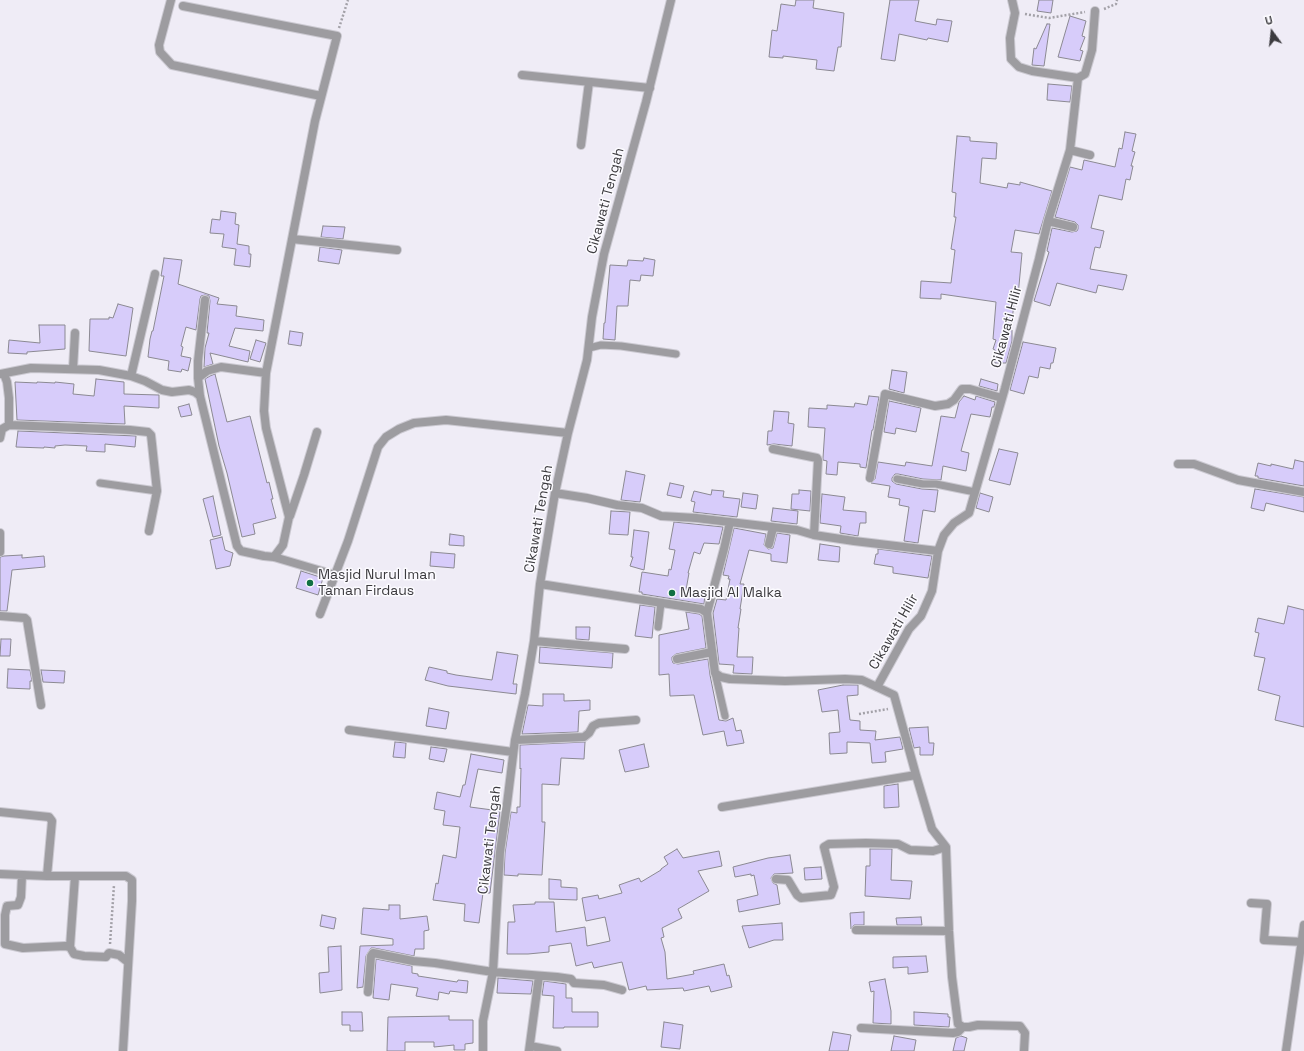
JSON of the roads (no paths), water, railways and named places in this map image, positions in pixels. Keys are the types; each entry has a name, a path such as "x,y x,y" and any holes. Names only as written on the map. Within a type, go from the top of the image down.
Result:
{"street":[{"path":"171,0 159,45 160,52 172,65 321,96"},
{"name":"Cikawati Tengah","path":"483,1051 483,1021 493,972 500,852 513,752 534,641 540,584 555,493 568,433 587,360 592,317 604,254 650,88 671,0"},
{"path":"1012,0 1015,13 1010,38 1011,60 1019,67 1032,71 1078,78 1085,74 1092,50 1095,11"},
{"path":"183,6 337,36 314,121 266,373 264,412 266,428 289,517"},
{"path":"522,75 650,88"},
{"name":"Cikawati Hilir","path":"877,687 909,630 924,610 932,591 938,551 944,535 954,523 970,513 1040,259 1048,221 1070,150 1078,78"},
{"path":"581,145 589,82"},
{"path":"1070,150 1090,154"},
{"path":"1048,221 1073,227"},
{"path":"292,239 397,250"},
{"path":"131,376 155,274"},
{"path":"205,300 198,361 200,396 237,546 241,551 274,557 335,575"},
{"path":"73,369 75,333"},
{"path":"198,378 207,371 221,366 266,373"},
{"path":"9,425 8,382 2,374 31,368 99,370 131,376 145,381 162,390 172,392 189,390 200,396"},
{"path":"870,478 884,394 935,406 948,404 954,400 962,389 970,389 1002,398"},
{"path":"320,614 348,541 378,447 386,437 414,422 446,420 568,433"},
{"path":"0,438 2,430 9,425 148,432 151,435 157,491 149,531"},
{"path":"274,557 283,545 289,517 304,476 317,432"},
{"path":"773,449 817,458 818,460 814,535"},
{"path":"1178,464 1194,464 1238,480 1304,492"},
{"path":"555,493 642,508 661,516 797,530 814,535 854,541 938,551"},
{"path":"730,522 706,613 715,673 730,680 862,680 894,695 932,829 946,847 952,977 958,1024 969,1028 978,1025 1020,1026 1025,1033 1024,1051"},
{"path":"769,544 773,528"},
{"path":"0,533 0,552"},
{"path":"540,584 701,609 706,613"},
{"path":"0,616 25,618 27,620 41,705"},
{"path":"534,641 625,649"},
{"path":"677,659 712,652"},
{"path":"515,740 584,737 589,733 593,726 599,724 636,720"},
{"path":"349,730 513,752"},
{"path":"722,807 916,775"},
{"path":"0,812 49,817 53,826 48,876"},
{"path":"776,879 788,880 797,895 802,898 830,895 834,887 824,847 829,844 898,844 910,850 933,851 946,847"},
{"path":"0,874 48,876 126,876 130,878 132,883 123,1051"},
{"path":"22,875 21,897 18,905 8,906 5,915 5,944 23,948 70,947"},
{"path":"75,876 70,947 74,954 106,957 110,953 119,955 128,962"},
{"path":"1251,903 1267,904 1264,940 1302,942"},
{"path":"1286,1051 1304,925"},
{"path":"856,930 949,931"},
{"path":"368,992 371,956 373,953 413,961 493,972 571,979 574,983 604,985 622,990"},
{"path":"539,976 530,1048 557,1051"},
{"path":"861,1028 953,1033 958,1032 963,1027"}],"lane":[{"path":"589,348 601,345 621,346 676,354"},
{"path":"897,479 923,484 936,484 975,492"},
{"path":"100,483 157,491"},
{"path":"658,627 661,603"},
{"path":"715,673 725,716"}],"place":[{"name":"Masjid Nurul Iman Taman Firdaus","path":"310,583"},
{"name":"Masjid Al Malka","path":"672,593"}]}
